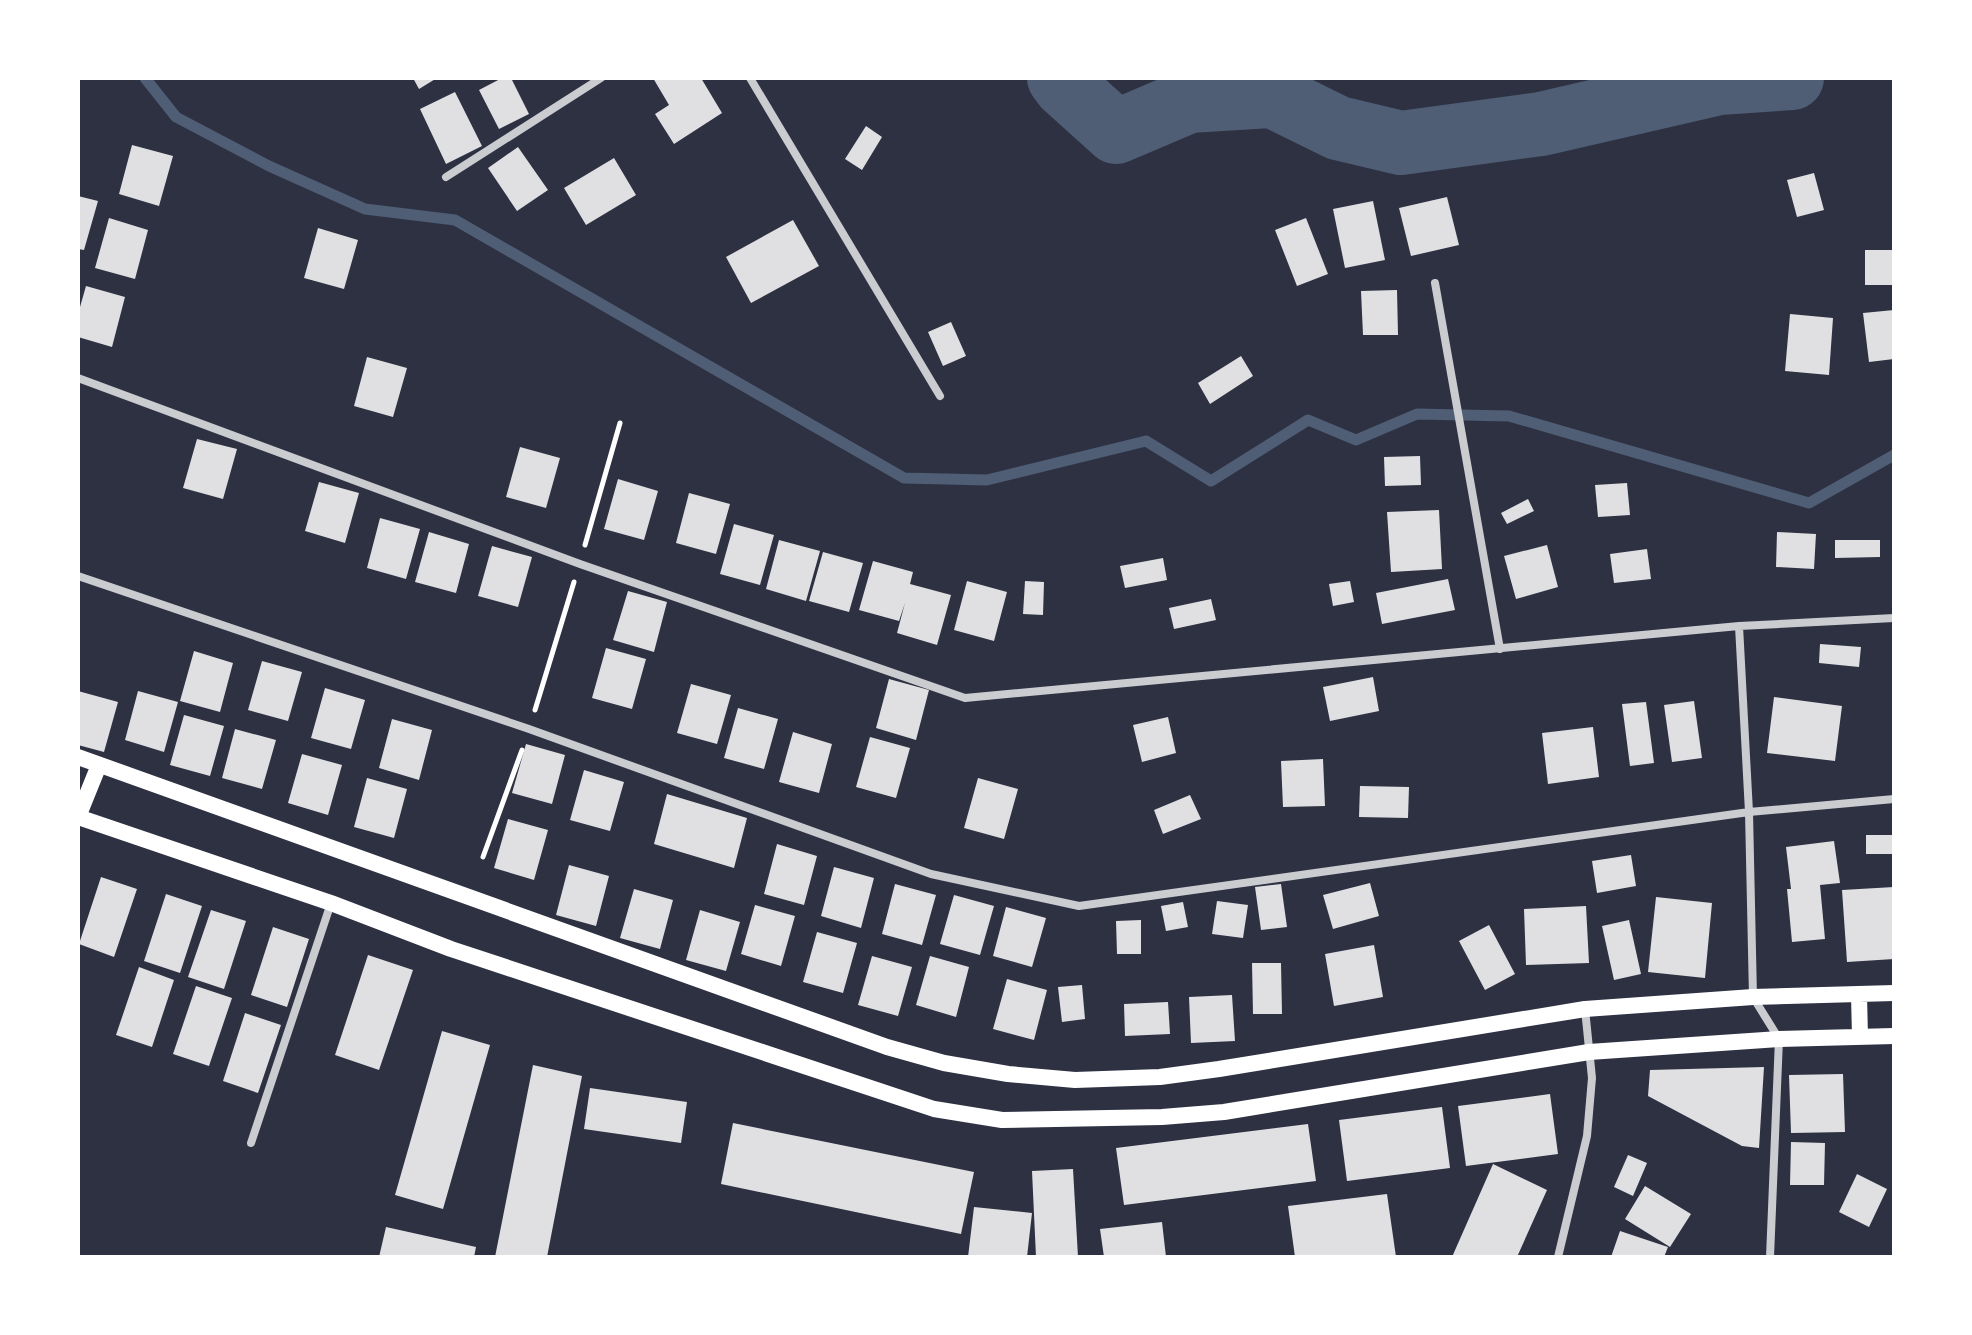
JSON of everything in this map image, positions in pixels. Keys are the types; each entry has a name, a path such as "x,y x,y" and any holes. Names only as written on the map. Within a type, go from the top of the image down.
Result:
{"main road":[{"path":"78,757 887,1047 944,1063 1008,1074 1075,1080 1160,1077 1585,1009 1753,997 1894,993"},
{"path":"99,765 78,817 331,903 451,949 934,1109 1002,1120 1147,1118 1224,1112 1589,1052 1779,1039 1894,1036"},
{"path":"1859,995 1860,1037"}],"street":[{"path":"446,177 601,78"},
{"path":"750,78 940,396"},
{"path":"1435,283 1500,649"},
{"path":"78,378 580,564 965,698 1739,626 1894,618"},
{"path":"78,576 529,729 931,874 1079,906 1749,812 1894,799"},
{"path":"1739,626 1749,812 1753,997 1779,1039 1770,1257"},
{"path":"251,1143 331,903"},
{"path":"1558,1257 1587,1136 1592,1078 1585,1009"}],"path":[{"path":"483,857 529,729 620,423"}],"building":[{"path":"413,78 437,78 419,89"},
{"path":"502,78 511,78 529,114 499,129 479,90"},
{"path":"653,78 701,78 722,113 674,144 655,114 669,105"},
{"path":"455,92 482,146 446,164 420,109"},
{"path":"866,126 882,137 862,170 845,159"},
{"path":"132,145 173,156 159,206 119,194"},
{"path":"518,147 548,190 517,211 488,168"},
{"path":"614,158 636,195 586,225 564,188"},
{"path":"1814,173 1824,210 1797,217 1787,180"},
{"path":"78,196 98,201 84,250 78,249"},
{"path":"1447,197 1459,245 1411,256 1399,208"},
{"path":"1373,201 1385,260 1345,268 1333,209"},
{"path":"109,218 148,230 135,279 95,268"},
{"path":"1306,218 1328,274 1297,286 1275,230"},
{"path":"793,220 819,266 751,303 726,257"},
{"path":"318,228 358,240 344,289 304,278"},
{"path":"1865,250 1894,250 1894,285 1865,285"},
{"path":"86,286 125,297 112,347 78,337 78,314"},
{"path":"1397,290 1398,335 1363,335 1361,291"},
{"path":"1894,310 1894,359 1869,362 1863,313"},
{"path":"1790,314 1833,318 1829,375 1785,371"},
{"path":"951,322 966,356 943,366 928,332"},
{"path":"1241,356 1253,376 1210,404 1198,383"},
{"path":"367,357 407,368 393,417 354,406"},
{"path":"197,439 237,449 223,499 183,488"},
{"path":"520,447 560,458 546,508 506,497"},
{"path":"1420,456 1421,485 1385,486 1384,457"},
{"path":"618,479 658,491 644,540 604,529"},
{"path":"319,482 359,493 345,543 305,531"},
{"path":"1627,483 1630,515 1598,517 1595,485"},
{"path":"689,493 730,504 716,554 676,543"},
{"path":"1528,499 1534,511 1507,524 1501,513"},
{"path":"1439,510 1442,569 1391,572 1387,512"},
{"path":"380,518 420,529 406,579 367,568"},
{"path":"734,524 774,535 760,585 720,574"},
{"path":"429,532 469,544 456,593 415,582"},
{"path":"1777,532 1816,534 1814,569 1776,567"},
{"path":"779,540 820,551 806,601 766,589"},
{"path":"1835,540 1880,540 1880,557 1835,558"},
{"path":"1547,545 1558,587 1516,599 1504,556"},
{"path":"492,546 532,557 518,607 478,596"},
{"path":"1647,549 1651,579 1614,583 1610,554"},
{"path":"823,552 863,563 849,612 809,601"},
{"path":"1163,558 1167,580 1125,588 1120,566"},
{"path":"873,561 913,572 910,584 951,595 937,645 897,633 905,603 899,621 859,610"},
{"path":"1448,579 1455,610 1382,624 1376,593"},
{"path":"967,581 1007,592 994,641 954,630"},
{"path":"1025,581 1044,582 1043,615 1023,614"},
{"path":"1350,581 1354,602 1333,606 1329,584"},
{"path":"628,591 667,602 654,652 613,640"},
{"path":"1211,599 1216,620 1174,629 1169,608"},
{"path":"1820,644 1861,647 1859,667 1819,663"},
{"path":"606,648 646,659 632,709 592,698"},
{"path":"194,651 233,663 220,712 180,701"},
{"path":"262,661 302,672 288,721 248,710"},
{"path":"1373,677 1379,711 1330,721 1323,687"},
{"path":"889,679 929,690 916,740 876,728"},
{"path":"691,684 731,695 717,744 677,733"},
{"path":"325,688 365,700 351,749 311,738"},
{"path":"78,691 118,702 104,752 78,745"},
{"path":"138,691 178,702 164,752 125,740"},
{"path":"1774,697 1842,706 1835,761 1767,753"},
{"path":"1694,701 1702,758 1672,762 1664,705"},
{"path":"1646,702 1654,763 1630,766 1622,704"},
{"path":"738,708 778,719 764,769 724,758"},
{"path":"184,715 224,726 210,776 170,765"},
{"path":"1168,717 1176,753 1142,762 1133,725"},
{"path":"392,719 432,730 419,780 379,768"},
{"path":"1593,727 1599,777 1548,784 1542,733"},
{"path":"235,729 276,740 262,789 222,778"},
{"path":"793,732 832,744 819,793 779,782"},
{"path":"870,737 910,748 896,798 856,787"},
{"path":"526,744 565,755 552,804 512,793"},
{"path":"302,754 342,765 328,815 288,803"},
{"path":"1323,759 1325,806 1283,807 1281,761"},
{"path":"584,770 624,782 610,831 570,820"},
{"path":"367,778 407,789 394,838 354,827"},
{"path":"978,778 1018,789 1004,839 964,828"},
{"path":"1360,786 1409,787 1408,818 1359,817"},
{"path":"667,794 747,818 734,868 654,844"},
{"path":"1190,795 1201,819 1163,834 1154,810"},
{"path":"508,819 548,830 534,880 494,868"},
{"path":"1866,835 1894,835 1894,854 1866,854"},
{"path":"1834,841 1840,883 1820,885 1825,939 1792,942 1786,847"},
{"path":"777,844 817,856 804,905 764,894"},
{"path":"1631,855 1636,886 1597,893 1592,861"},
{"path":"569,865 609,876 596,926 556,915"},
{"path":"834,867 874,878 861,928 821,916"},
{"path":"101,877 137,889 114,957 79,944"},
{"path":"1370,883 1379,916 1333,929 1323,895"},
{"path":"895,884 936,895 922,945 882,934"},
{"path":"1281,884 1287,927 1261,930 1255,887"},
{"path":"1894,887 1894,959 1847,962 1842,890"},
{"path":"634,889 673,900 660,949 620,938"},
{"path":"166,894 202,906 180,973 144,961"},
{"path":"954,895 994,906 980,955 940,944"},
{"path":"1656,897 1712,903 1705,978 1648,972"},
{"path":"1217,901 1248,905 1243,938 1212,934"},
{"path":"1183,902 1188,927 1166,931 1161,906"},
{"path":"755,905 795,916 781,966 741,954"},
{"path":"1586,906 1589,963 1526,965 1524,909"},
{"path":"1006,907 1046,918 1032,967 993,956"},
{"path":"211,910 246,921 224,989 188,977"},
{"path":"700,910 740,922 726,971 686,960"},
{"path":"1141,920 1141,954 1117,954 1116,921"},
{"path":"1629,920 1641,974 1614,980 1602,926"},
{"path":"1489,925 1515,974 1485,990 1459,941"},
{"path":"273,927 309,939 287,1007 251,995"},
{"path":"817,932 857,943 843,993 803,982"},
{"path":"1374,945 1383,997 1334,1006 1325,954"},
{"path":"368,955 413,970 379,1070 335,1055"},
{"path":"872,956 912,967 898,1016 858,1005"},
{"path":"930,956 969,967 956,1017 916,1005"},
{"path":"1252,963 1281,963 1282,1014 1253,1014"},
{"path":"139,967 174,980 152,1047 116,1035"},
{"path":"1007,979 1047,990 1034,1040 993,1029"},
{"path":"1082,985 1085,1019 1062,1022 1058,987"},
{"path":"196,986 232,998 209,1066 173,1054"},
{"path":"1232,995 1235,1041 1191,1043 1189,997"},
{"path":"1168,1002 1170,1034 1125,1036 1124,1004"},
{"path":"245,1013 281,1025 258,1093 223,1081"},
{"path":"442,1031 490,1045 443,1209 395,1195"},
{"path":"533,1065 582,1076 547,1257 495,1257"},
{"path":"1764,1067 1759,1148 1742,1146 1648,1096 1650,1070"},
{"path":"1843,1074 1845,1132 1791,1133 1789,1075"},
{"path":"590,1088 687,1102 681,1143 584,1129"},
{"path":"1550,1094 1558,1154 1466,1166 1458,1106"},
{"path":"1442,1107 1450,1168 1347,1181 1339,1120"},
{"path":"733,1123 974,1172 961,1234 721,1184"},
{"path":"1308,1124 1316,1181 1124,1205 1116,1148"},
{"path":"1791,1142 1825,1143 1824,1185 1790,1185"},
{"path":"1628,1155 1647,1163 1633,1196 1614,1187"},
{"path":"1493,1164 1547,1190 1517,1257 1452,1257"},
{"path":"1073,1169 1078,1257 1036,1257 1032,1171"},
{"path":"1857,1174 1887,1189 1869,1227 1839,1212"},
{"path":"1645,1186 1691,1214 1670,1247 1625,1219"},
{"path":"1387,1194 1396,1257 1295,1257 1288,1206"},
{"path":"974,1207 1032,1213 1027,1257 968,1257"},
{"path":"1162,1222 1166,1257 1104,1257 1100,1229"},
{"path":"386,1227 476,1247 474,1257 379,1257"},
{"path":"1620,1231 1668,1247 1664,1257 1611,1257"}],"waterway":[{"path":"145,78 176,117 269,166 365,209 455,220 904,478 987,480 1146,441 1211,481 1308,420 1356,440 1417,414 1509,416 1809,503 1894,455"},
{"path":"1059,78 1116,132 1189,101 1273,96 1338,128 1401,143 1541,124 1719,83 1792,78"}]}
